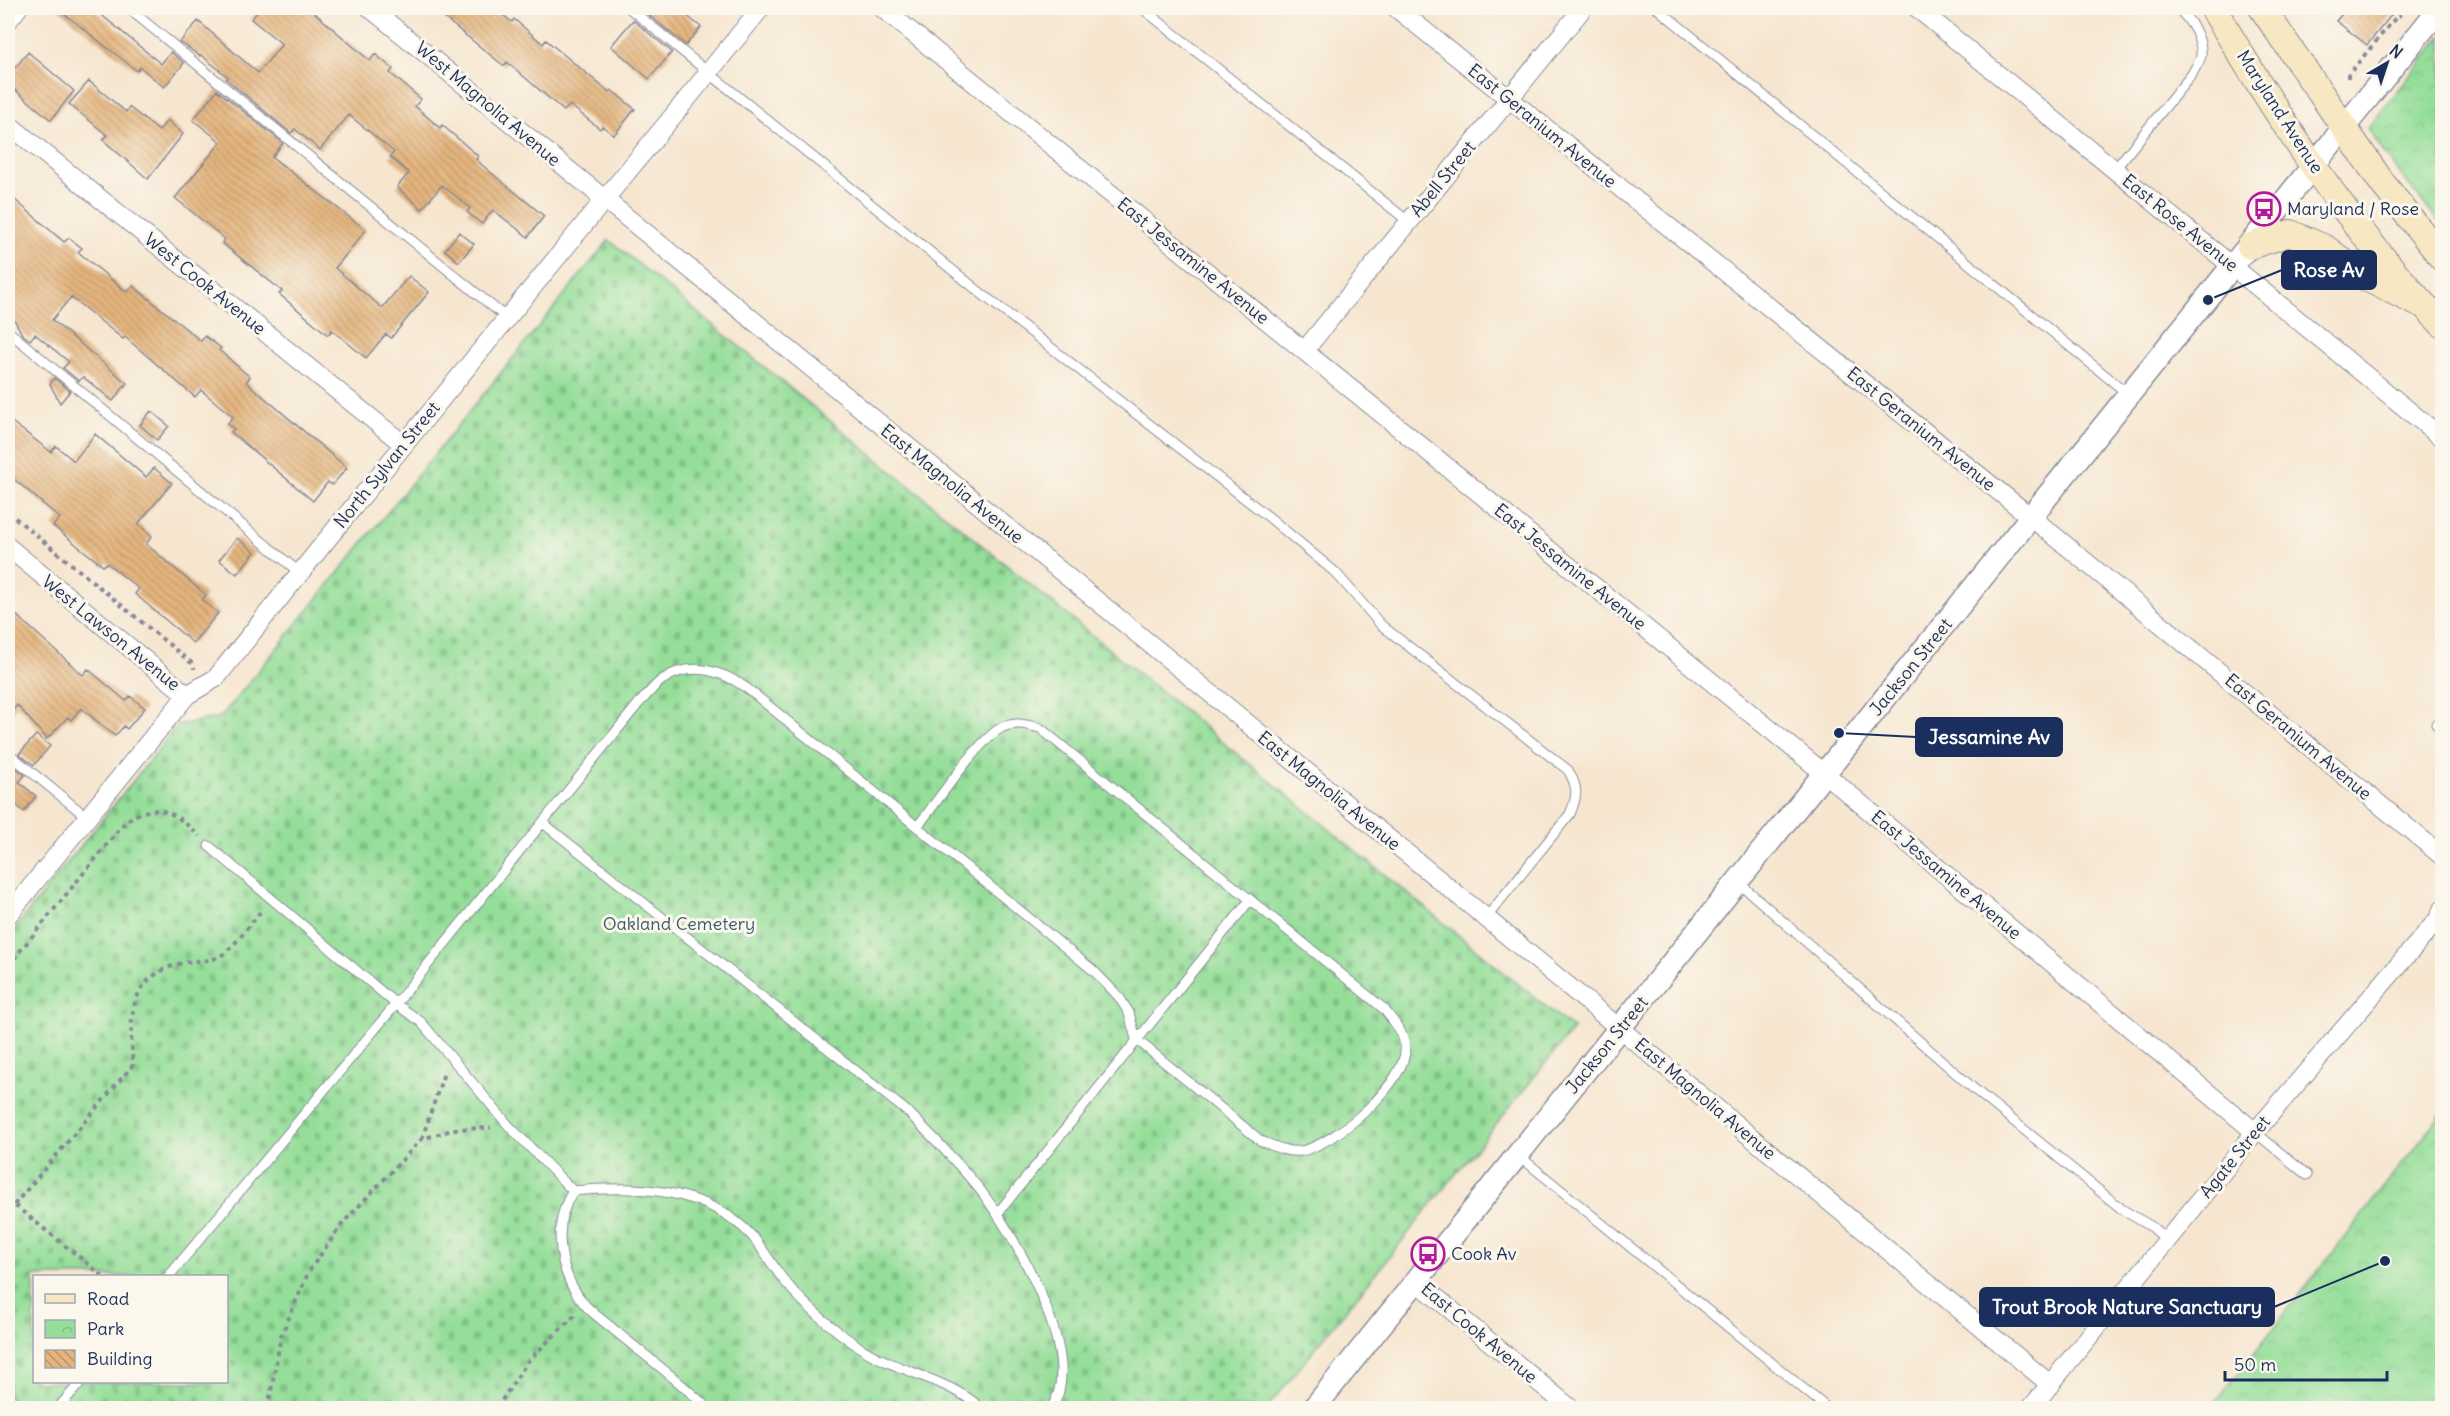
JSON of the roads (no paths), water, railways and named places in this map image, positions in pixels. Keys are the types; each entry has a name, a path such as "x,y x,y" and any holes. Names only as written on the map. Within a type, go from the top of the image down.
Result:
{"main road":[{"name":"Maryland Avenue","path":"2213,8 2313,165 2360,228 2434,316"},
{"path":"2262,8 2383,184 2442,258"},
{"path":"2250,246 2290,233 2325,248 2366,278 2434,316"}],"street":[{"path":"8,21 18,8"},
{"name":"West Magnolia Avenue","path":"370,8 605,201"},
{"name":"North Sylvan Street","path":"8,915 187,695 216,678 403,444 509,320 761,8"},
{"name":"East Jessamine Avenue","path":"882,8 1825,774 2255,1132"},
{"name":"East Geranium Avenue","path":"1396,8 2031,518 2441,852"},
{"name":"Abell Street","path":"1304,351 1583,8"},
{"name":"East Rose Avenue","path":"1917,8 2442,438"},
{"name":"Jackson Street","path":"1316,1408 2439,8"},
{"name":"West Cook Avenue","path":"8,124 403,444"},
{"name":"East Magnolia Avenue","path":"605,201 1620,1028 2043,1400"},
{"name":"West Lawson Avenue","path":"8,548 187,695"},
{"name":"Agate Street","path":"2043,1400 2255,1132 2442,910"},
{"name":"East Cook Avenue","path":"1416,1281 1570,1408"}],"lane":[{"path":"128,8 509,320"},
{"path":"629,8 982,294 1270,518 1336,573 1381,624 1568,770 1577,786 1577,798 1570,813 1486,918"},
{"path":"1142,8 1408,222"},
{"path":"1657,8 2129,394"},
{"path":"2115,169 2192,74 2201,57 2198,36 2184,13 2176,8"},
{"path":"8,331 300,573"},
{"path":"170,1275 396,1004 639,703 662,680 688,668 719,672 744,684 917,827 1094,971 1119,997 1129,1013 1136,1039 1261,1141 1282,1150 1299,1151 1336,1136 1351,1125 1396,1076 1404,1061 1405,1045 1399,1029 1384,1009 1040,728 1020,723 1002,727 986,740 917,827"},
{"path":"8,753 88,818"},
{"path":"543,823 909,1113 941,1145 997,1214 1022,1255 1050,1315 1063,1362 1057,1401 1052,1408"},
{"path":"209,846 396,1004 422,1022 518,1136 573,1191"},
{"path":"1738,882 1974,1089 2123,1210 2152,1227 2168,1240"},
{"path":"997,1214 1250,900"},
{"path":"2255,1132 2307,1175"},
{"path":"1518,1155 1827,1408"},
{"path":"573,1191 616,1187 657,1190 693,1198 731,1217 753,1237 787,1284 822,1320 862,1349 903,1370 946,1386 981,1408"},
{"path":"573,1191 564,1205 559,1231 563,1265 585,1305 680,1382 707,1408"},
{"path":"58,1408 80,1383"},
{"path":"8,1397 22,1408"}],"place":[{"name":"Maryland / Rose","path":"2264,209"},
{"name":"Rose Av","path":"2208,300"},
{"name":"Jessamine Av","path":"1839,733"},
{"name":"Cook Av","path":"1428,1254"},
{"name":"Trout Brook Nature Sanctuary","path":"2385,1261"}],"park label":[{"name":"Oakland Cemetery","path":"679,924"}]}
